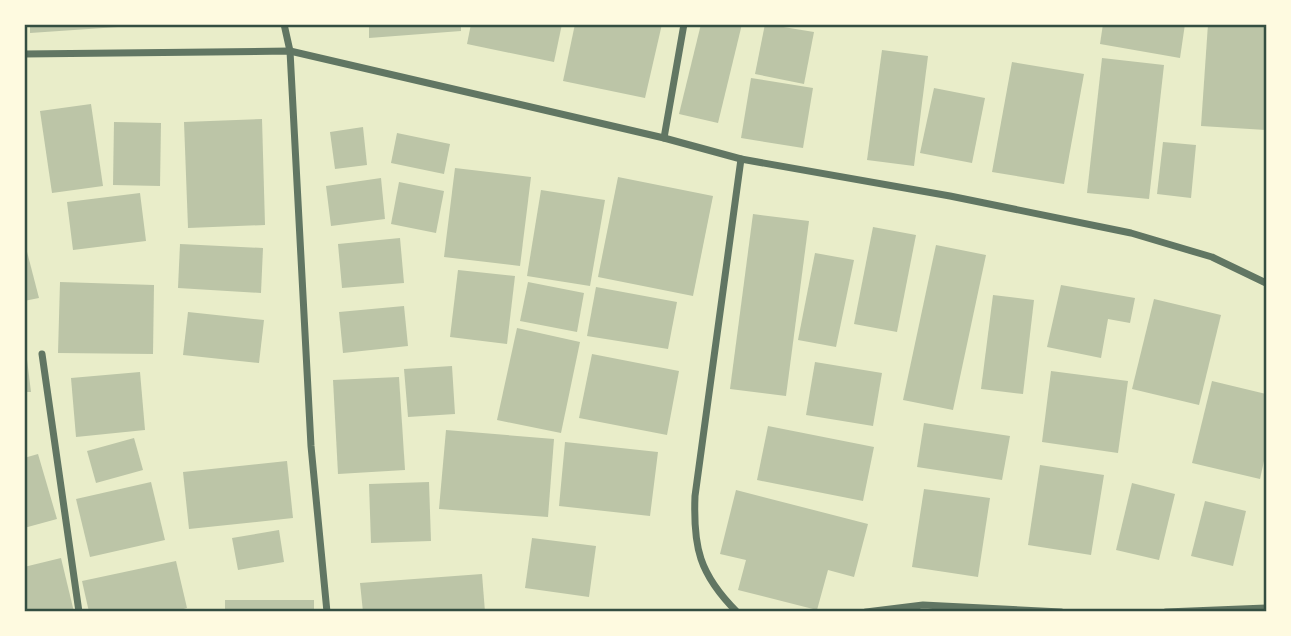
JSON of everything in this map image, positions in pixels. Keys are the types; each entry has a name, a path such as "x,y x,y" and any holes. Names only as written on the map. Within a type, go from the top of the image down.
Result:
{"street":[{"path":"284,24 290,51 311,446 327,611"},
{"path":"664,138 684,24"},
{"path":"24,54 290,51 664,138 741,159 950,196 1131,233 1212,257 1266,283"},
{"path":"737,611 723,597 705,569 694,538 700,458 741,159"},
{"path":"42,354 79,611"},
{"path":"866,611 923,606 1061,611"},
{"path":"1166,611 1266,608"}],"building":[{"path":"30,24 118,24 118,27 30,33"},
{"path":"369,24 461,24 461,31 369,38"},
{"path":"471,24 562,24 554,62 467,44"},
{"path":"575,24 662,24 645,98 563,81"},
{"path":"701,24 742,24 718,123 679,114"},
{"path":"765,24 814,32 804,84 755,74"},
{"path":"1103,24 1185,24 1180,58 1100,44"},
{"path":"1208,24 1266,24 1266,130 1201,126"},
{"path":"882,50 928,56 914,166 867,160"},
{"path":"1102,58 1164,65 1149,199 1087,193"},
{"path":"1012,62 1084,74 1064,184 992,172"},
{"path":"751,78 813,88 803,148 741,138"},
{"path":"934,88 985,98 972,163 920,153"},
{"path":"91,104 103,186 52,193 40,111"},
{"path":"262,119 265,225 188,228 184,122"},
{"path":"114,122 161,123 160,186 113,185"},
{"path":"363,127 367,165 335,169 330,132"},
{"path":"397,133 450,144 444,174 391,163"},
{"path":"1163,142 1196,145 1191,198 1157,194"},
{"path":"455,168 531,177 520,266 444,257"},
{"path":"618,177 713,196 693,296 598,277"},
{"path":"381,178 385,219 331,226 326,186"},
{"path":"399,182 444,191 436,233 391,224"},
{"path":"541,190 605,200 590,286 527,276"},
{"path":"140,193 146,241 73,250 67,202"},
{"path":"753,214 809,221 786,396 730,389"},
{"path":"873,227 916,235 897,332 854,324"},
{"path":"400,238 404,283 342,288 338,244"},
{"path":"180,244 263,248 261,293 178,288"},
{"path":"24,245 39,298 24,301"},
{"path":"936,245 986,255 953,410 903,400"},
{"path":"815,253 854,260 836,347 798,340"},
{"path":"458,270 515,276 507,344 450,337"},
{"path":"60,282 154,285 153,354 58,353"},
{"path":"528,282 584,293 577,332 520,321"},
{"path":"1061,285 1135,298 1130,323 1108,319 1101,358 1047,347"},
{"path":"596,287 677,302 668,349 587,336"},
{"path":"993,295 1034,300 1023,394 981,389"},
{"path":"1154,299 1221,315 1199,405 1132,389"},
{"path":"404,306 408,346 343,353 339,312"},
{"path":"188,312 264,320 259,363 183,355"},
{"path":"517,328 580,342 561,433 497,420"},
{"path":"24,335 31,392 24,392"},
{"path":"592,354 679,371 667,435 579,418"},
{"path":"815,362 882,373 873,426 806,415"},
{"path":"452,366 455,414 408,417 404,369"},
{"path":"1051,371 1128,381 1118,453 1042,442"},
{"path":"140,372 145,430 76,437 71,378"},
{"path":"399,377 405,470 338,474 333,380"},
{"path":"1212,381 1266,394 1266,452 1260,479 1192,463"},
{"path":"924,423 1010,436 1002,480 917,467"},
{"path":"768,426 874,447 863,501 757,480"},
{"path":"446,430 554,439 548,517 439,509"},
{"path":"134,438 143,470 96,483 87,451"},
{"path":"565,442 658,452 650,516 559,506"},
{"path":"38,454 57,519 24,528 24,458"},
{"path":"287,461 293,518 189,529 183,472"},
{"path":"1040,465 1104,475 1091,555 1028,545"},
{"path":"151,482 165,540 90,557 76,499"},
{"path":"429,482 431,541 371,543 369,484"},
{"path":"1132,483 1175,494 1159,560 1116,550"},
{"path":"924,489 990,498 978,577 912,567"},
{"path":"736,490 868,524 854,577 828,570 817,610 738,590 746,560 720,554"},
{"path":"1205,501 1246,511 1233,566 1191,556"},
{"path":"279,530 284,562 238,570 232,538"},
{"path":"532,538 596,546 589,597 525,588"},
{"path":"61,558 74,612 24,612 24,567"},
{"path":"176,561 187,608 173,612 89,612 82,581"},
{"path":"482,574 485,612 363,612 360,583"},
{"path":"225,600 314,600 314,612 225,612"}]}
